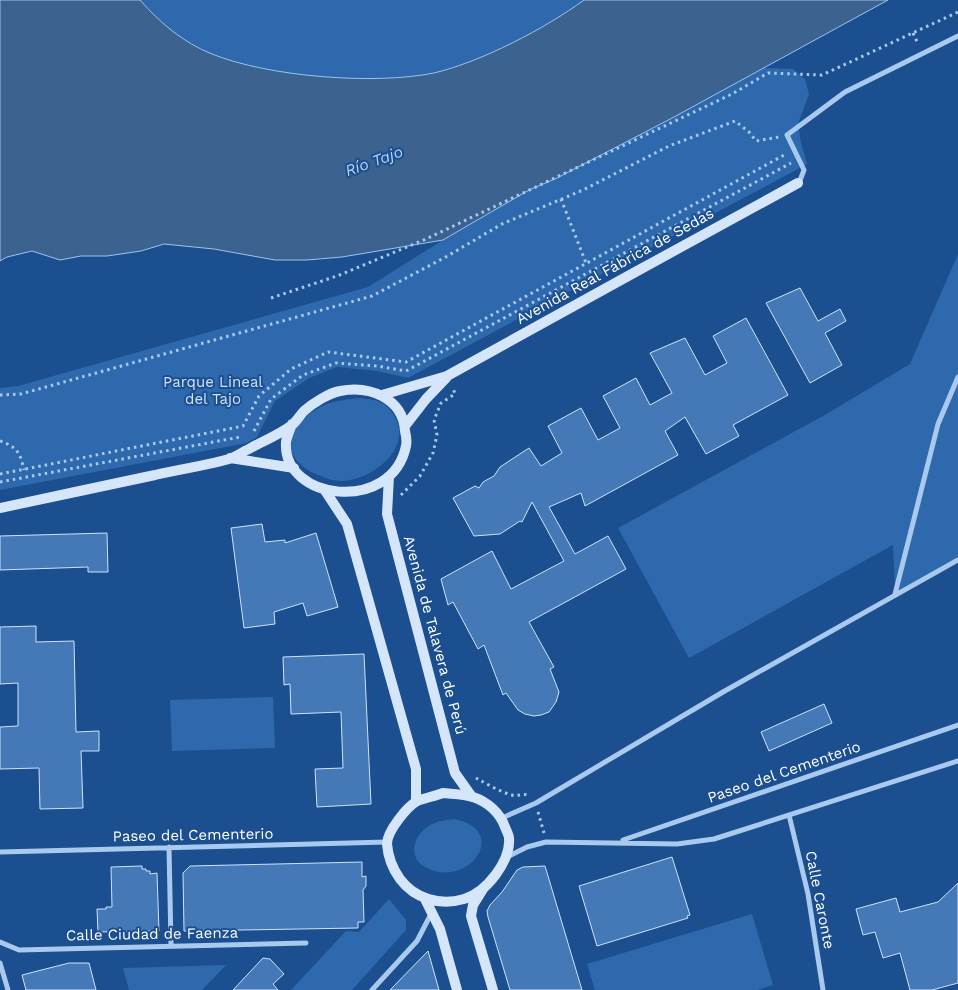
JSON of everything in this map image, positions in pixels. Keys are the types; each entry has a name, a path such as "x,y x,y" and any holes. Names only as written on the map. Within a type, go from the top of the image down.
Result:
{"street":[{"path":"798,183 804,170 786,135 845,92 958,36"},
{"name":"Avenida Real Fábrica de Sedas","path":"0,508 230,458 292,424 304,410 323,398 340,391 359,390 382,395 447,376 798,183"},
{"name":"Avenida Real Fábrica de Sedas","path":"405,426 447,376"},
{"path":"895,594 938,424 958,377"},
{"path":"292,424 286,442 288,456 294,468 307,482 324,489 344,492 361,491 376,486 389,476 400,462 406,445 405,426 399,410 391,400 382,395"},
{"name":"Avenida Real Fábrica de Sedas","path":"230,458 294,468"},
{"name":"Avenida de Talavera de Perú","path":"389,476 387,514 455,773 472,797"},
{"path":"324,489 347,524 416,769 416,802"},
{"path":"502,818 536,803 723,692 958,560"},
{"name":"Paseo del Cementerio","path":"618,842 958,725"},
{"name":"Paseo del Cementerio","path":"506,858 527,847 546,842 677,844 714,839 958,761"},
{"path":"443,793 472,797 486,804 502,818 509,838 506,858 498,873 484,887 466,899 444,902 425,899 404,885 392,868 387,842 399,818 416,802 443,793"},
{"name":"Calle Caronte","path":"789,815 808,894 823,990"},
{"name":"Paseo del Cementerio","path":"0,852 387,842"},
{"path":"169,848 171,945"},
{"path":"484,887 473,905 471,916 493,990"},
{"path":"425,899 440,929 457,990"},
{"path":"372,990 417,941 432,911"},
{"name":"Calle Ciudad de Faenza","path":"0,942 19,950 306,942"},
{"path":"0,963 8,990"}],"path":[{"path":"271,298 337,276 426,239 732,94 768,72 822,75 958,12"},
{"path":"0,395 21,394 372,296 444,258 502,224 583,190 669,146 735,121 749,132 756,141 786,135"},
{"path":"0,474 243,426 259,396 291,369 328,352 406,362 776,158 794,150"},
{"path":"252,435 271,399 303,375 336,363 377,366 406,371 798,159"},
{"path":"561,199 586,263"},
{"path":"400,496 420,476 432,453 436,435 434,420 441,403 455,394 447,376"},
{"path":"0,482 242,437"},
{"path":"0,441 13,446 21,456 24,470"},
{"path":"474,776 508,794 515,796 524,794 531,797 536,803 546,842"}],"green space":[{"path":"140,0 584,0 532,33 472,61 452,68 410,77 353,78 322,77 262,68 235,62 212,54 182,38 156,17"},
{"name":"Parque Lineal del Tajo","path":"764,68 793,69 805,79 809,94 798,124 807,164 408,378 377,371 337,367 309,378 275,401 257,437 247,443 0,490 0,388 18,386 368,287 443,240 529,190 557,178"},
{"path":"958,254 958,560 895,594 893,545 689,658 618,528 823,416 910,364"},
{"path":"360,398 384,404 395,417 399,429 398,440 394,451 386,461 365,476 341,481 318,475 305,468 296,460 291,441 294,431 310,413 331,403"},
{"path":"273,697 275,748 172,751 170,700"},
{"path":"454,819 471,825 480,834 482,845 478,856 469,865 457,871 443,872 420,864 414,852 414,846 420,834 432,824"},
{"path":"389,899 406,920 406,930 352,990 291,990 346,931 359,932"},
{"path":"752,914 773,985 757,990 595,990 587,964"},
{"path":"226,965 202,990 129,990 123,968"}],"water":[{"name":"Río Tajo","path":"0,0 140,0 156,17 182,38 212,54 235,62 322,77 382,78 410,77 434,73 472,61 532,33 584,0 888,0 674,117 557,178 529,190 443,240 342,257 307,260 275,260 214,249 164,244 141,251 107,256 81,256 60,260 32,251 7,257 0,261"}],"building":[{"path":"800,288 818,321 840,309 846,321 825,333 842,365 810,383 766,303"},
{"path":"746,318 788,395 733,425 739,436 706,454 685,417 665,431 678,455 585,506 581,493 549,507 575,554 608,536 626,569 529,622 554,667 550,669 559,692 556,702 549,712 534,716 525,714 518,710 506,693 503,695 484,645 478,649 453,602 448,605 441,579 492,551 511,589 564,561 532,502 522,522 520,521 500,534 474,536 453,498 475,486 479,488 483,482 494,476 500,467 529,448 541,466 562,453 548,426 581,408 598,440 620,428 603,396 636,378 650,405 672,393 650,353 685,338 705,375 727,363 713,336"},
{"path":"262,524 265,542 285,540 285,543 316,533 338,607 307,616 303,603 274,612 275,624 244,628 231,528"},
{"path":"107,533 108,572 88,572 88,567 0,570 0,536"},
{"path":"36,626 36,642 74,641 76,732 99,731 99,751 81,751 83,808 40,809 39,768 0,769 0,727 18,726 18,683 0,684 0,627"},
{"path":"364,654 371,804 317,807 315,769 343,768 341,712 291,714 290,684 284,685 283,657"},
{"path":"824,704 832,723 769,751 761,732"},
{"path":"672,857 690,915 687,916 688,918 597,946 579,886"},
{"path":"362,862 362,877 366,876 366,886 363,890 364,922 358,922 358,928 184,931 183,873 190,866"},
{"path":"142,866 142,869 150,871 150,874 157,873 159,931 98,932 97,909 112,907 111,867"},
{"path":"545,866 582,990 510,990 488,917 487,911 490,905 502,892 517,870 523,867"},
{"path":"958,883 958,983 932,990 910,990 900,953 883,958 875,932 863,935 856,909 896,898 900,912 938,902"},
{"path":"428,951 439,990 390,990"},
{"path":"263,958 270,959 284,974 273,984 278,990 233,990"},
{"path":"69,963 89,963 96,990 26,990 22,975"}]}
